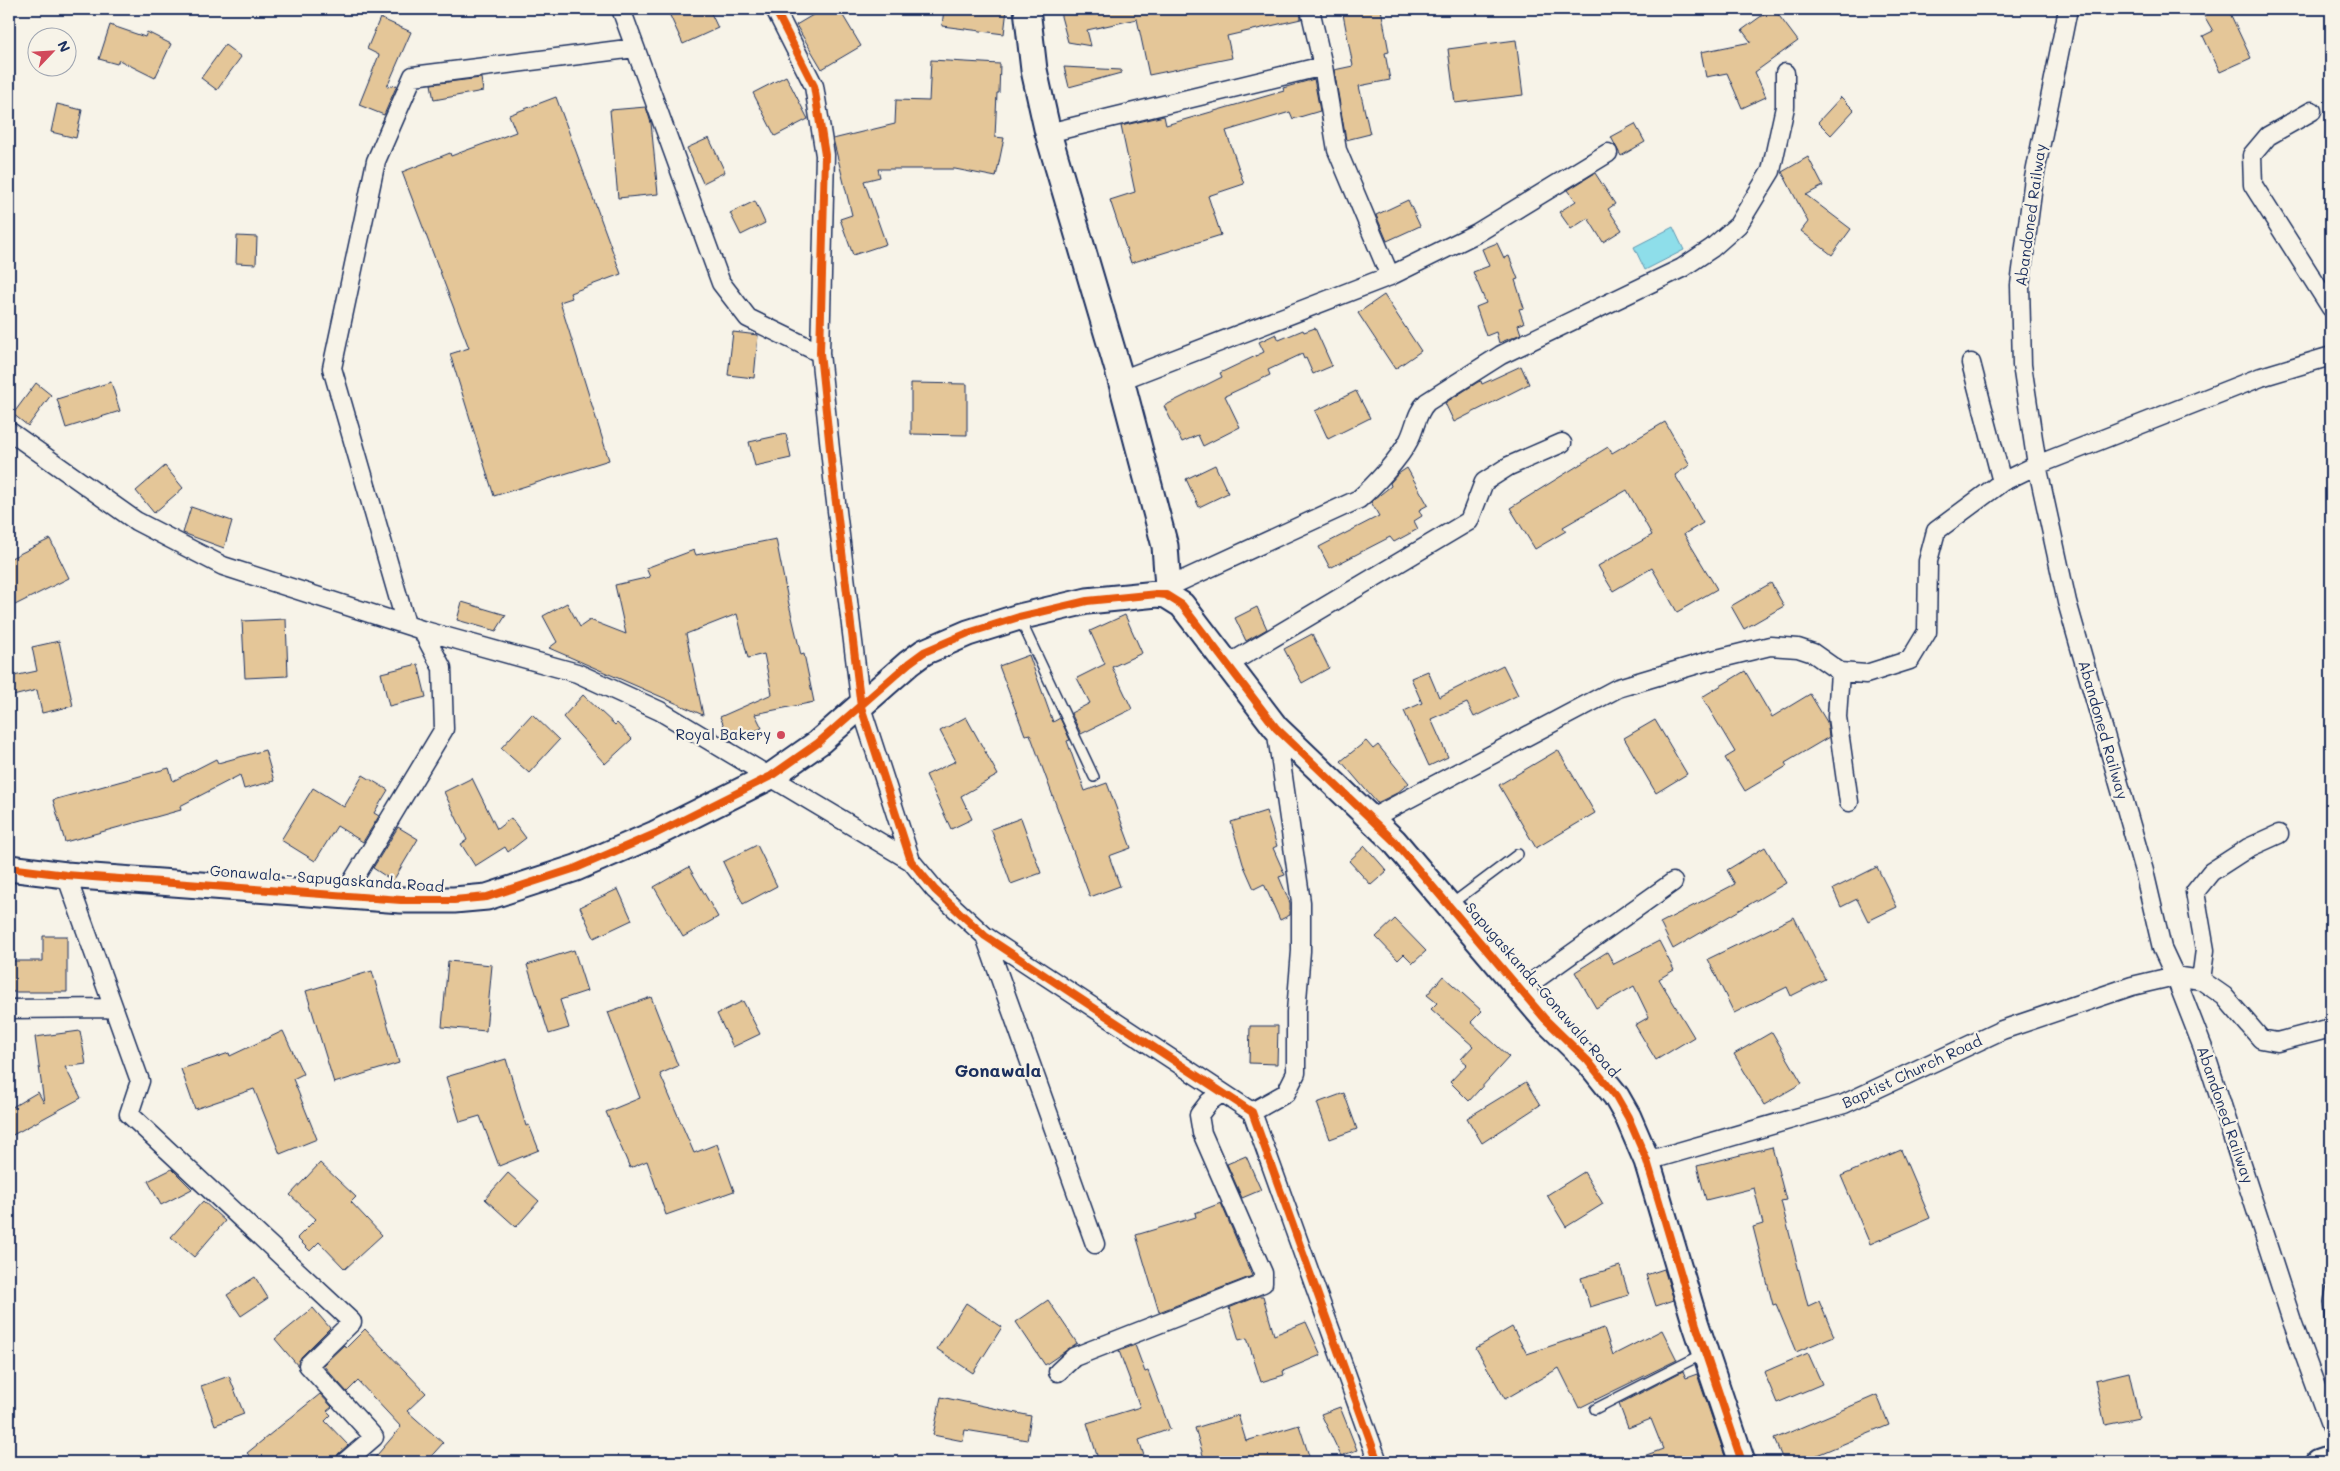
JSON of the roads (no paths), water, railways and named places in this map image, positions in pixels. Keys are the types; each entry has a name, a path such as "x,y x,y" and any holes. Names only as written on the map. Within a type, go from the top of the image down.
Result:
{"street":[{"path":"621,9 721,283 748,318 820,353"},
{"path":"775,9 814,86 824,155 820,353 861,707 911,861"},
{"path":"1027,9 1034,70 1048,133 1121,380 1165,546 1167,591 1358,499 1374,486 1408,440 1418,410 1427,402 1501,355 1682,268 1712,248 1738,225 1771,170 1785,107 1785,73"},
{"path":"1310,9 1323,66 1337,150 1390,276"},
{"name":"Abandoned Railway","path":"2068,9 2034,178 2020,285 2022,366 2038,464 2070,611 2144,871 2162,948 2205,1053 2292,1321 2331,1428"},
{"path":"344,895 444,729 442,668 414,627 332,368 376,162 413,76 635,48"},
{"path":"1048,133 1323,66"},
{"path":"2312,111 2268,136 2252,156 2253,185 2331,308"},
{"path":"1121,380 1390,276 1477,233 1608,153"},
{"path":"1372,818 1618,688 1705,662 1770,646 1798,648 1813,653 1840,672 1866,674 1910,660 1927,632 1928,561 1936,531 2002,482 2038,464 2261,377 2331,356"},
{"path":"1971,362 2002,482"},
{"path":"9,431 136,522 224,566 414,627 576,673 660,711 911,861 935,890 985,936 1252,1112 1378,1462"},
{"path":"1227,665 1469,521 1484,482 1509,466 1562,443"},
{"name":"Gonawala - Sapugaskanda Road","path":"9,868 66,875 401,900 454,900 487,897 576,868 655,834 771,776 818,743 861,707 896,674 924,652 968,633 1019,617 1087,601 1167,591"},
{"name":"Sapugaskanda-Gonawala Road","path":"1167,591 1186,609 1276,728 1394,840 1545,1019 1602,1077 1628,1117 1647,1161 1742,1462"},
{"path":"1840,672 1837,717 1848,802"},
{"path":"1252,1112 1286,1093 1296,1073 1296,1012 1301,951 1301,902 1276,728"},
{"path":"2201,980 2206,950 2195,892 2211,872 2248,848 2279,834"},
{"path":"66,875 140,1081 129,1114 352,1322 308,1365 374,1437 345,1462"},
{"path":"1521,990 1673,882"},
{"path":"985,936 1095,1244"},
{"path":"2175,976 2201,980 2224,996 2261,1039 2277,1042 2331,1028"},
{"name":"Baptist Church Road","path":"1647,1161 1844,1104 2002,1030 2132,986 2175,976"},
{"path":"9,1009 113,1008"},
{"path":"1058,1372 1074,1357 1263,1284 1263,1273 1202,1133 1199,1114 1209,1102 1221,1093"},
{"path":"2319,1462 2331,1458"}],"lane":[{"path":"1019,617 1094,776"},
{"path":"1449,905 1518,854"},
{"path":"2331,1290 2329,1302 2331,1322"},
{"path":"1595,1409 1706,1352"}],"water":[{"path":"1673,227 1684,250 1645,270 1634,247"}],"place":[{"name":"Royal Bakery","path":"781,735"}],"district":[{"name":"Gonawala","path":"998,1071"}]}
